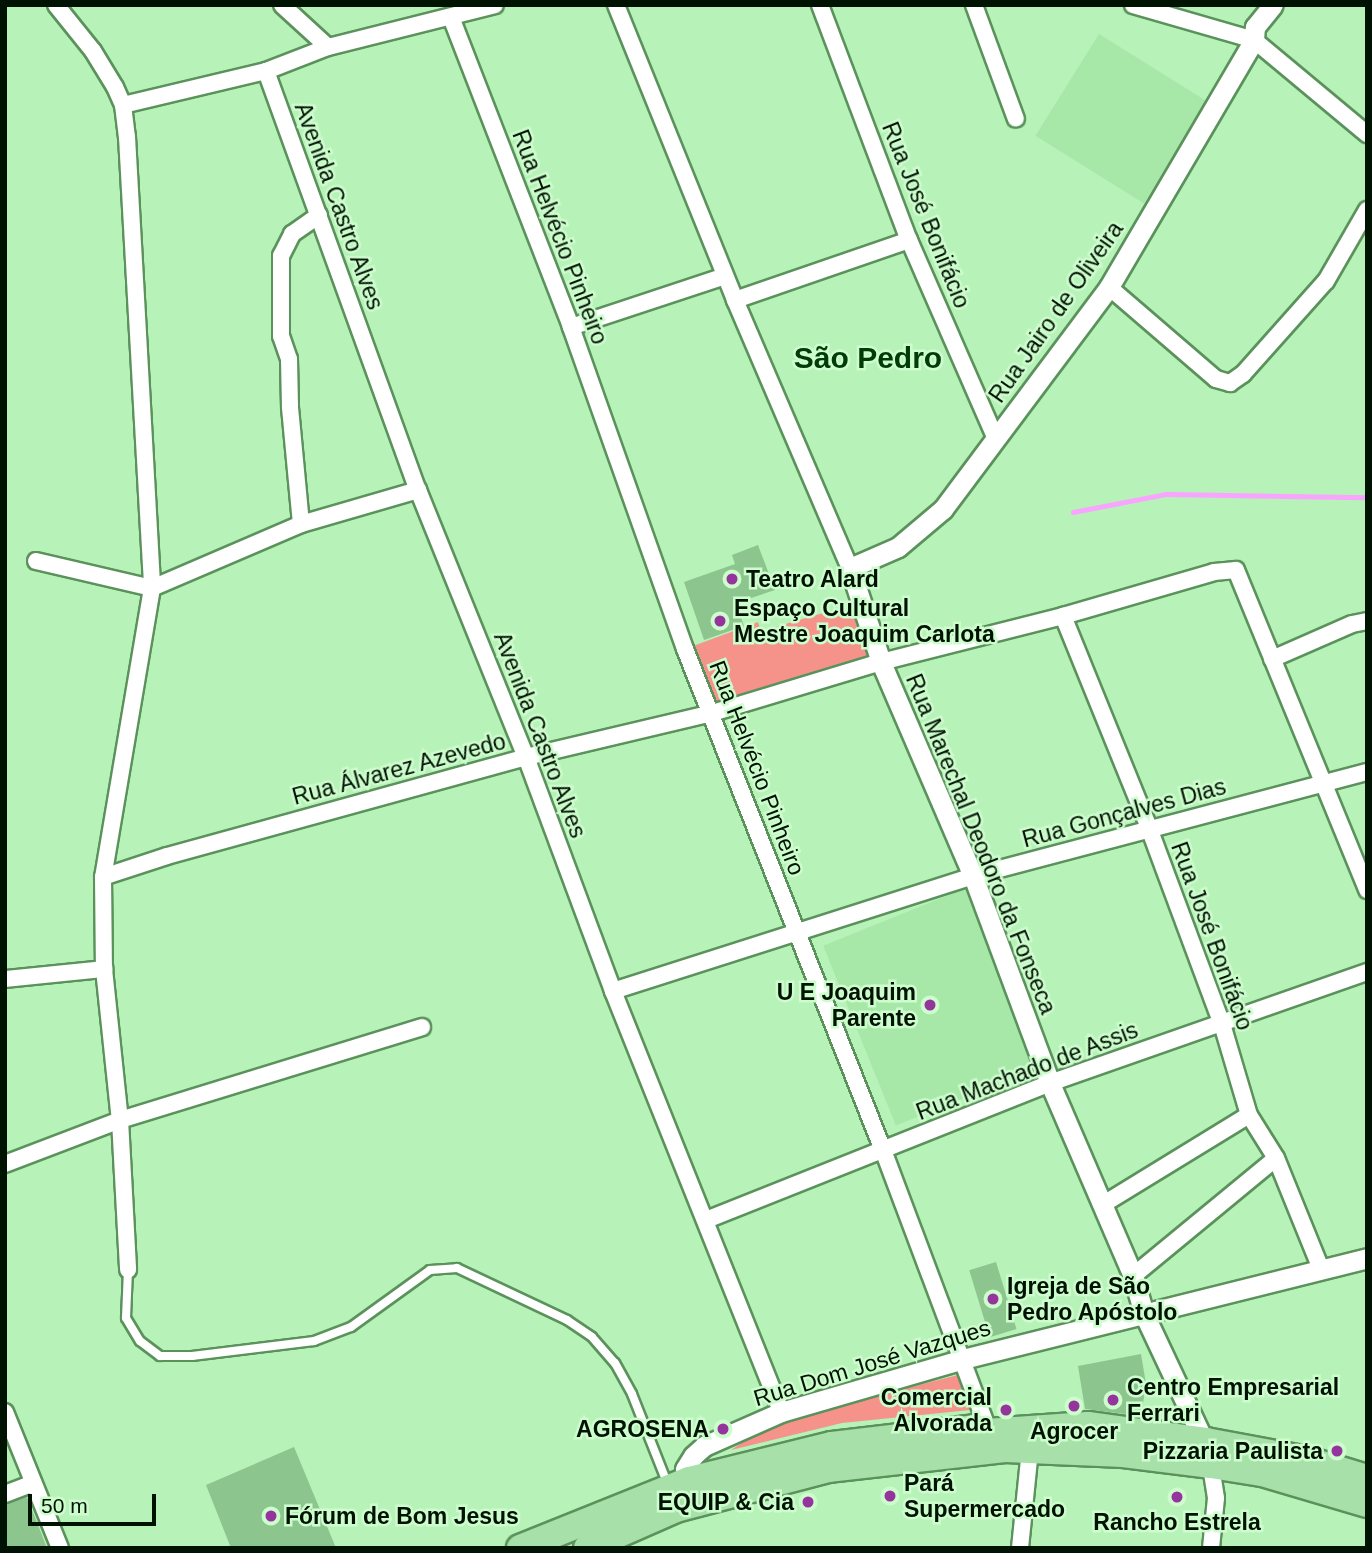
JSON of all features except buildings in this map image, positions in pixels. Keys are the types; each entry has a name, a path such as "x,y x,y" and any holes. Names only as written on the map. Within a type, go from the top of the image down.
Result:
{"highway":[{"path":"520,1548 588,1541 682,1495 828,1469 1007,1443 1088,1425 1208,1453 1262,1474 1367,1504"},
{"path":"1007,1443 1123,1454 1208,1453 1308,1460 1367,1478"}],"street":[{"path":"57,5 105,68 123,105 152,588 103,877 104,969 120,1120 128,1270"},
{"path":"282,5 328,47"},
{"path":"123,105 266,71 328,47 495,5"},
{"name":"Rua Marechal Deodoro da Fonseca","path":"616,5 734,300 850,568 881,662 973,876 1050,1083 1133,1276 1144,1314 1208,1453 1216,1498 1211,1548"},
{"name":"Rua José Bonifácio","path":"820,5 909,240 996,439"},
{"path":"974,5 1016,119"},
{"path":"1133,5 1254,40 1367,134"},
{"name":"Rua Jairo de Oliveira","path":"850,568 898,547 921,529 943,509 996,439 1109,287 1254,40 1255,27 1273,5"},
{"name":"Rua Helvécio Pinheiro","path":"451,17 571,327 685,649 883,1150 962,1359 1007,1443 1020,1548"},
{"name":"Avenida Castro Alves","path":"266,71 418,490 526,757 613,991 781,1412"},
{"path":"1109,287 1216,379 1230,383 1243,374 1326,281 1367,210"},
{"path":"302,523 290,407 289,359 281,336 281,256 292,234 319,215"},
{"path":"734,300 909,240"},
{"path":"571,327 725,276"},
{"path":"36,561 152,588 302,523 418,490"},
{"name":"Rua Álvarez Azevedo","path":"103,877 167,856 526,757 712,713 881,662 1063,616 1214,572 1236,570 1272,659"},
{"name":"Rua José Bonifácio","path":"1063,616 1149,828 1222,1024 1249,1115 1276,1158 1321,1269"},
{"path":"1367,621 1352,624 1272,659 1367,890"},
{"name":"Rua Gonçalves Dias","path":"613,991 973,876 1149,828 1323,786 1367,772"},
{"path":"5,979 104,969"},
{"name":"Rua Machado de Assis","path":"706,1220 1050,1083 1367,972"},
{"path":"5,1164 120,1120 422,1027"},
{"path":"1102,1205 1249,1115"},
{"path":"1133,1276 1276,1158"},
{"name":"Rua Dom José Vazques","path":"682,1495 685,1469 704,1446 781,1412 962,1359 1367,1258"},
{"path":"5,1412 60,1548"},
{"path":"5,1494 33,1483"}],"lane":[{"path":"128,1270 126,1318 140,1341 160,1356 192,1356 314,1341 351,1327 430,1270 457,1268 556,1315 592,1337 615,1363 682,1495"}],"shaded area":[{"path":"1099,34 1208,102 1144,204 1035,136"},
{"path":"861,602 881,662 712,713 685,649 758,622 761,631"},
{"name":"U E Joaquim Parente","path":"966,888 1039,1068 896,1126 823,946"},
{"path":"958,1375 970,1410 842,1423 731,1450 752,1436 797,1416"}],"waterway":[{"path":"1073,512 1166,494 1367,497"}],"place":[{"name":"Teatro Alard","path":"732,579"},
{"name":"Espaço Cultural Mestre Joaquim Carlota","path":"720,621"},
{"name":"U E Joaquim Parente","path":"930,1005"},
{"name":"Igreja de São Pedro Apóstolo","path":"993,1299"},
{"name":"Centro Empresarial Ferrari","path":"1113,1400"},
{"name":"Agrocer","path":"1074,1406"},
{"name":"Comercial Alvorada","path":"1006,1410"},
{"name":"AGROSENA","path":"723,1429"},
{"name":"Pizzaria Paulista","path":"1337,1451"},
{"name":"Pará Supermercado","path":"890,1496"},
{"name":"Rancho Estrela","path":"1177,1497"},
{"name":"EQUIP & Cia","path":"808,1502"},
{"name":"Fórum de Bom Jesus","path":"271,1516"}],"district":[{"name":"São Pedro","path":"868,358"}]}
